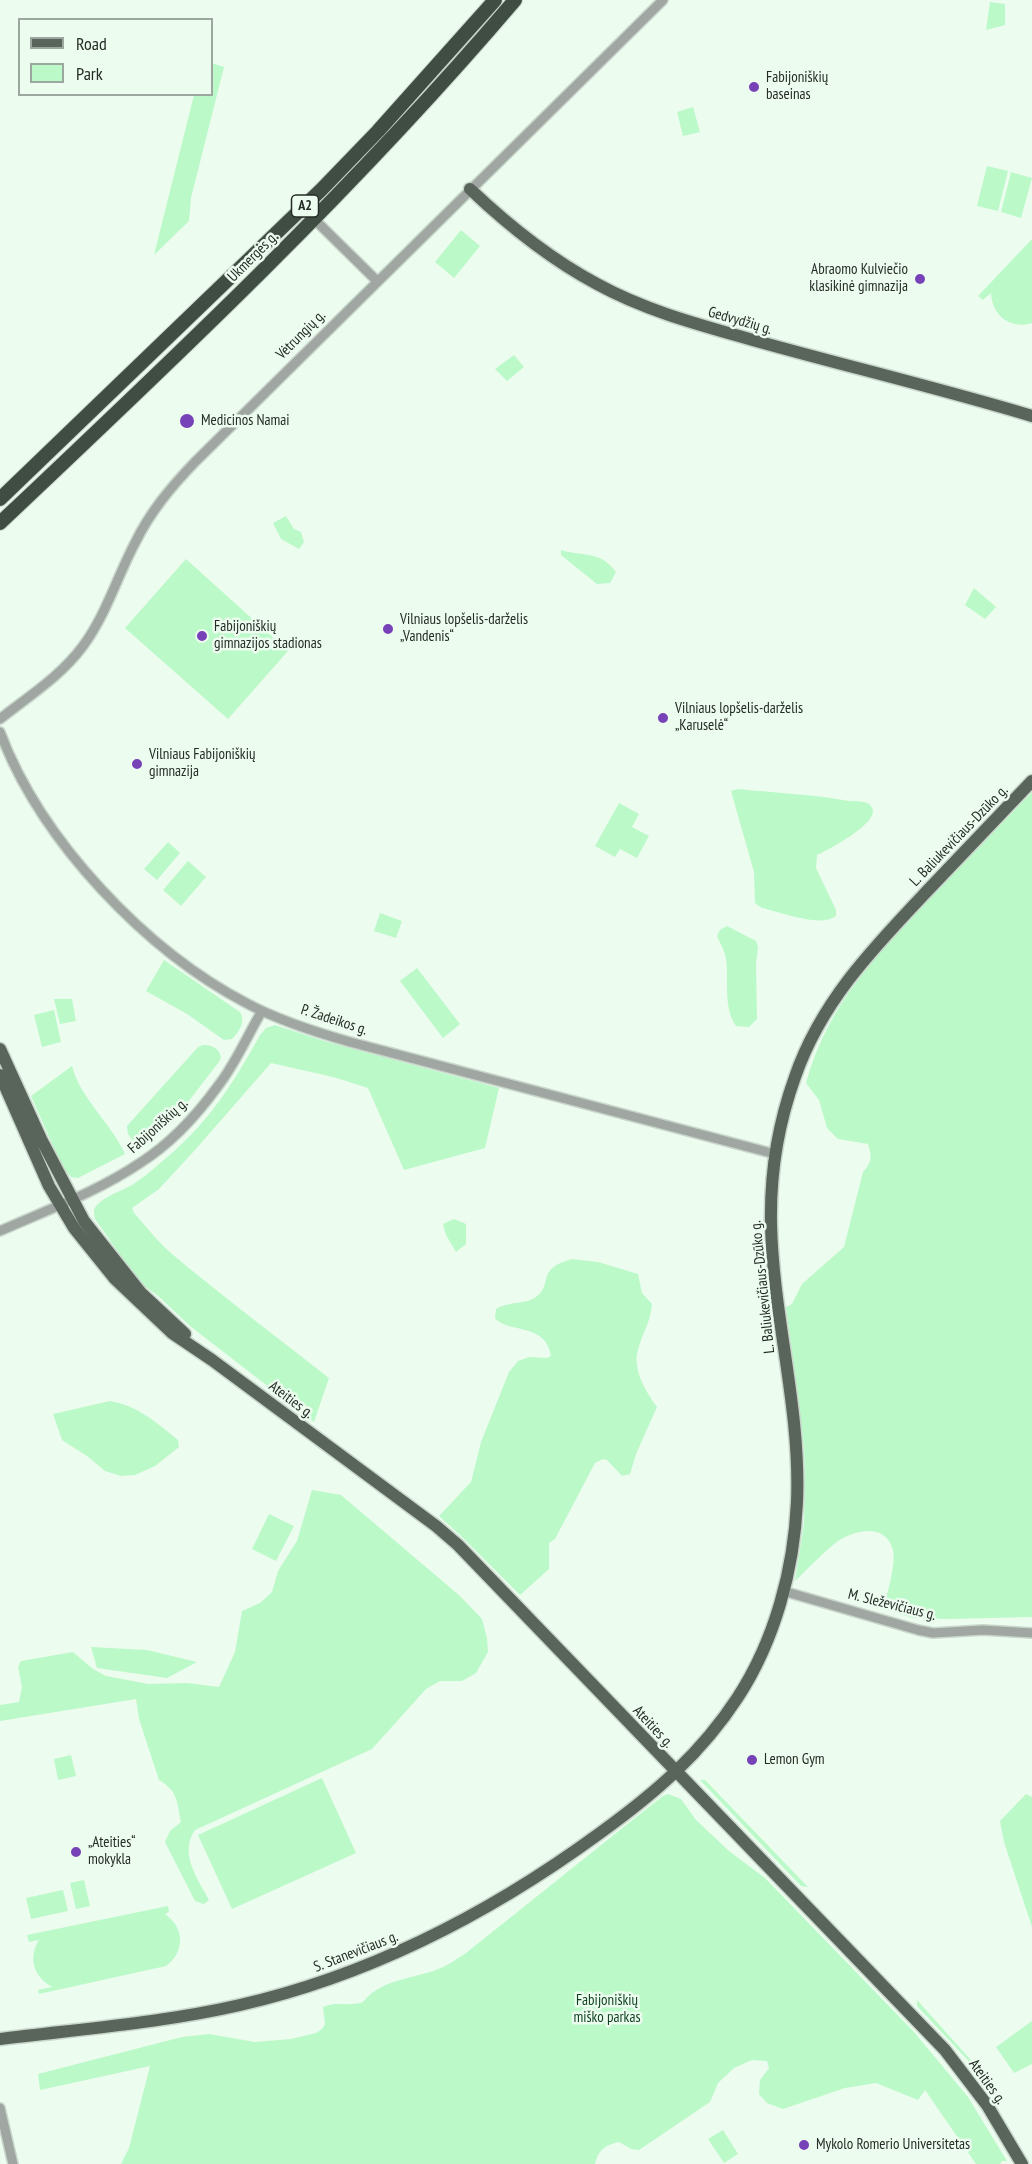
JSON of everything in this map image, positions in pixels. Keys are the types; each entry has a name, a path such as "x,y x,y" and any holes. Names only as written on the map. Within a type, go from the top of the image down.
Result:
{"highway":[{"name":"Ukmergės g.","path":"0,499 262,249 357,152 495,0"},
{"name":"Ukmergės g.","path":"0,523 116,415 314,219 515,0"}],"main road":[{"name":"Gedvydžių g.","path":"470,189 510,226 547,254 597,285 626,298 710,328 1032,416"},
{"name":"L. Baliukevičiaus-Dzūko g.","path":"676,1773 699,1748 747,1683 765,1644 783,1591 793,1546 797,1474 796,1443 773,1257 771,1198 775,1154 797,1071 836,996 882,938 1032,781"},
{"name":"Ateities g.","path":"0,1049 66,1202 97,1258 136,1301 172,1333 212,1359 436,1526 458,1545 945,2050 987,2106 1022,2164"},
{"name":"Ateities g.","path":"0,1075 49,1185 66,1202"},
{"name":"S. Stanevičiaus g.","path":"0,2039 176,2016 242,2004 311,1985 385,1959 456,1923 544,1872 624,1815 676,1773"}],"street":[{"name":"Vėtrungių g.","path":"0,719 51,679 84,645 99,621 140,533 166,492 663,0"},
{"path":"357,152 368,162"},
{"path":"314,219 377,281"},
{"name":"P. Žadeikos g.","path":"0,732 33,798 54,830 112,902 190,967 262,1011 316,1032 361,1045 775,1154"},
{"name":"Fabijoniškių g.","path":"0,1231 66,1202 139,1164 176,1134 219,1085 262,1011"},
{"name":"M. Sleževičiaus g.","path":"783,1591 933,1633 990,1630 1032,1633"},
{"path":"0,2108 13,2164"}],"green space":[{"path":"990,2 1005,4 1005,25 986,30"},
{"path":"213,63 224,67 191,198 189,221 154,255 194,96 213,96"},
{"path":"693,107 700,132 683,136 677,112"},
{"path":"987,166 1008,171 998,211 977,206"},
{"path":"1011,172 1032,178 1021,218 1001,212"},
{"path":"461,230 480,246 454,278 435,262"},
{"path":"1032,239 1032,323 1016,324 999,314 992,301 991,293 983,300 978,296"},
{"path":"514,355 524,367 507,381 495,369"},
{"path":"286,516 294,529 301,532 304,542 299,549 281,539 273,523"},
{"path":"561,550 598,557 616,572 610,583 597,584 561,555"},
{"name":"Fabijoniškių gimnazijos stadionas","path":"186,559 288,651 228,719 125,628"},
{"path":"974,588 996,607 985,619 965,605"},
{"path":"738,789 860,801 867,803 873,809 865,825 817,855 816,868 836,910 836,916 829,919 811,920 762,908 755,903 754,872 731,791"},
{"path":"1032,792 1032,1617 913,1618 883,1609 891,1580 894,1557 890,1542 879,1533 865,1531 843,1538 795,1581 804,1524 805,1476 804,1448 786,1307 792,1304 802,1284 844,1247 863,1172 871,1156 868,1144 838,1139 827,1128 819,1100 806,1083 827,1029 857,981 913,916"},
{"path":"619,803 639,814 632,827 649,836 637,858 620,849 615,857 595,846"},
{"path":"168,842 180,853 157,880 144,869"},
{"path":"188,861 206,877 181,906 163,890"},
{"path":"380,913 402,921 396,938 374,931"},
{"path":"727,926 756,941 758,947 757,1019 749,1027 736,1026 729,1011 726,959 717,936 720,930"},
{"path":"164,960 240,1012 242,1023 232,1039 224,1040 187,1014 146,991"},
{"path":"417,968 460,1024 443,1038 400,981"},
{"path":"54,999 72,999 76,1021 60,1024"},
{"path":"54,1010 61,1042 42,1047 34,1015"},
{"path":"275,1025 324,1041 499,1088 485,1148 404,1170 368,1088 333,1077 271,1063 159,1189 132,1208 172,1254 329,1378 314,1422 190,1326 157,1295 140,1283 95,1219 94,1214 100,1202 142,1178 204,1121 227,1089 260,1035 266,1028"},
{"path":"203,1045 217,1049 221,1057 219,1062 179,1113 161,1131 148,1140 134,1142 128,1134 127,1126 198,1047"},
{"path":"72,1066 82,1089 125,1154 78,1178 71,1177 63,1168 31,1096"},
{"path":"454,1219 466,1224 466,1244 456,1252 446,1235 443,1224"},
{"path":"572,1259 598,1262 638,1274 642,1293 652,1304 638,1350 638,1372 657,1407 636,1454 630,1474 622,1476 607,1460 603,1459 595,1463 555,1539 549,1543 549,1569 520,1595 439,1516 471,1482 481,1442 509,1372 518,1361 529,1357 547,1358 551,1356 548,1345 542,1338 535,1333 501,1323 495,1318 496,1309 536,1297 544,1287 553,1267"},
{"path":"110,1401 129,1406 146,1416 178,1440 179,1447 155,1466 135,1475 121,1476 105,1471 62,1440 53,1414"},
{"path":"312,1490 341,1495 460,1596 482,1619 488,1652 476,1673 462,1681 440,1681 426,1689 372,1749 195,1830 191,1839 189,1856 195,1874 209,1900 204,1904 195,1901 165,1842 170,1831 181,1822 179,1809 170,1788 159,1780 139,1719 136,1699 0,1721 0,1705 19,1702 22,1687 18,1667 21,1661 73,1652 93,1669 106,1676 148,1684 187,1683 219,1687 235,1652 242,1611 260,1603 272,1592 278,1571 297,1541"},
{"path":"269,1514 294,1526 276,1561 252,1549"},
{"path":"91,1647 147,1650 197,1662 167,1678 97,1668"},
{"path":"71,1755 76,1776 58,1780 54,1759"},
{"path":"322,1778 356,1853 232,1909 198,1835"},
{"path":"700,1780 705,1780 808,1887 801,1886"},
{"name":"Fabijoniškių miško parkas","path":"668,1794 681,1799 696,1820 729,1851 765,1878 914,2032 968,2097 1007,2161 1002,2161 1000,2164 976,2164 925,2090 918,2100 876,2083 845,2088 783,2109 767,2103 759,2094 760,2080 769,2068 767,2061 752,2060 734,2068 718,2083 710,2102 639,2150 631,2149 619,2142 606,2147 598,2155 595,2164 121,2164 129,2148 150,2066 40,2090 38,2074 182,2037 209,2034 255,2042 291,2039 316,2033 325,2024 323,2007 363,2002 380,1988 441,1968 466,1953"},
{"path":"1026,1794 1032,1797 1032,1927 1004,1842 1000,1821"},
{"path":"84,1880 90,1906 76,1909 70,1883"},
{"path":"63,1890 68,1911 31,1919 26,1898"},
{"path":"168,1906 169,1912 165,1914 176,1926 180,1940 177,1954 166,1966 39,1994 38,1990 52,1987 40,1978 34,1966 34,1953 39,1940 29,1942 27,1935"},
{"path":"917,2000 978,2068 978,2071 917,2006"},
{"path":"1032,2021 1032,2064 1014,2073 996,2047"},
{"path":"723,2130 738,2154 724,2163 708,2139"}],"place":[{"name":"Fabijoniškių baseinas","path":"754,87"},
{"name":"Abraomo Kulviečio klasikinė gimnazija","path":"920,279"},
{"name":"Medicinos Namai","path":"187,421"},
{"name":"Vilniaus lopšelis-darželis „Vandenis“","path":"388,629"},
{"name":"Fabijoniškių gimnazijos stadionas","path":"202,636"},
{"name":"Vilniaus lopšelis-darželis „Karuselė“","path":"663,718"},
{"name":"Vilniaus Fabijoniškių gimnazija","path":"137,764"},
{"name":"Lemon Gym","path":"752,1760"},
{"name":"„Ateities“ mokykla","path":"76,1852"},
{"name":"Mykolo Romerio Universitetas","path":"804,2145"}]}
